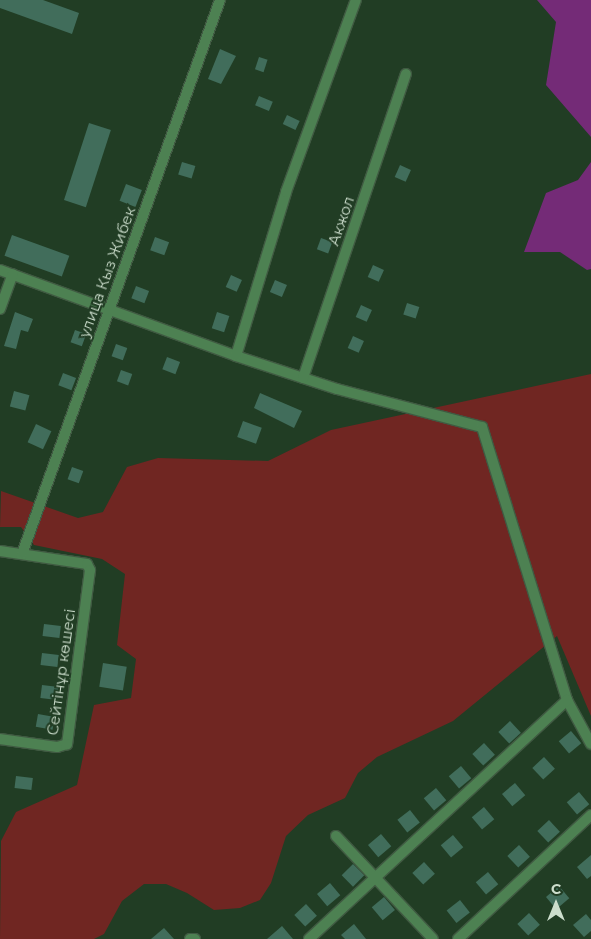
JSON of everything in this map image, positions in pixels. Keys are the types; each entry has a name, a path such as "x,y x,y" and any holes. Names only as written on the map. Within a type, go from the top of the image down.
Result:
{"street":[{"name":"улица Кыз Жибек","path":"22,554 220,0"},
{"path":"236,356 286,192 356,0"},
{"name":"Акжол","path":"303,378 406,74"},
{"path":"0,270 236,356 303,378 482,427 567,700 591,744"},
{"path":"0,309 13,274"},
{"path":"0,551 22,554"},
{"name":"Сейтінұр көшесі","path":"0,739 56,747 67,744 90,566 22,554"},
{"path":"309,939 377,879 567,700"},
{"path":"458,939 591,815"},
{"path":"336,836 433,939"},
{"path":"190,939 195,939"}],"shaded area":[{"path":"537,0 591,0 591,137 546,85 556,22"},
{"path":"591,162 591,269 587,270 560,252 524,252 546,193 578,180"},
{"path":"591,374 591,716 557,636 453,721 377,757 358,773 345,798 308,815 286,836 271,883 260,900 240,908 214,910 187,893 166,884 144,884 122,901 104,934 94,939 0,939 1,841 16,812 77,785 94,705 131,698 136,659 117,645 125,574 102,559 34,545 21,527 0,527 1,491 78,518 103,512 127,467 158,458 268,461 331,430"}],"building":[{"path":"0,0 43,0 79,13 72,34 0,8"},
{"path":"220,49 236,56 221,84 208,79"},
{"path":"259,57 268,60 264,72 255,69"},
{"path":"259,96 273,102 269,111 255,105"},
{"path":"287,115 300,121 295,130 283,124"},
{"path":"89,123 111,130 86,207 64,200"},
{"path":"182,162 195,166 192,179 178,174"},
{"path":"400,165 411,170 406,182 395,177"},
{"path":"126,184 142,190 135,207 120,201"},
{"path":"12,235 69,256 62,277 4,256"},
{"path":"155,237 169,242 164,255 150,250"},
{"path":"321,238 332,242 328,253 317,249"},
{"path":"373,265 384,270 379,282 368,277"},
{"path":"231,275 242,280 237,292 226,287"},
{"path":"275,280 287,285 282,297 270,292"},
{"path":"136,286 149,291 144,303 131,298"},
{"path":"407,303 419,307 416,318 403,314"},
{"path":"361,305 372,310 367,322 356,317"},
{"path":"15,312 33,319 28,332 21,330 16,349 4,346"},
{"path":"217,312 229,316 224,332 212,328"},
{"path":"75,330 86,334 82,346 71,342"},
{"path":"353,336 364,341 359,353 348,348"},
{"path":"116,344 127,348 123,360 112,356"},
{"path":"167,357 180,362 175,374 162,369"},
{"path":"121,370 132,374 128,385 117,381"},
{"path":"63,373 76,378 71,390 58,385"},
{"path":"14,391 29,395 25,411 10,406"},
{"path":"260,393 302,411 294,428 254,408"},
{"path":"243,421 262,428 256,444 237,437"},
{"path":"36,424 51,431 43,449 28,442"},
{"path":"72,467 83,471 79,483 68,479"},
{"path":"44,624 61,626 59,638 43,636"},
{"path":"42,653 59,655 57,667 41,665"},
{"path":"103,663 127,667 123,690 99,687"},
{"path":"42,685 59,687 57,700 40,698"},
{"path":"38,714 55,717 52,730 36,727"},
{"path":"510,721 521,733 509,744 498,732"},
{"path":"571,731 581,743 569,754 559,741"},
{"path":"484,743 495,755 483,766 472,754"},
{"path":"544,757 555,769 543,780 532,768"},
{"path":"461,766 471,778 459,789 449,776"},
{"path":"16,776 33,778 31,790 15,788"},
{"path":"515,783 525,795 512,806 502,794"},
{"path":"436,788 446,800 434,811 424,798"},
{"path":"579,792 589,804 577,815 567,802"},
{"path":"484,807 494,819 482,830 472,817"},
{"path":"410,810 420,823 407,832 397,820"},
{"path":"549,820 560,832 548,843 537,831"},
{"path":"381,834 391,846 378,857 368,845"},
{"path":"453,835 463,847 451,858 441,845"},
{"path":"519,845 530,857 518,868 507,856"},
{"path":"591,855 591,876 587,879 577,867"},
{"path":"424,862 435,874 423,885 412,873"},
{"path":"353,864 364,875 353,887 342,875"},
{"path":"488,872 498,884 486,895 476,882"},
{"path":"330,883 340,895 327,906 317,894"},
{"path":"559,886 569,898 556,909 546,897"},
{"path":"384,897 395,910 383,920 372,907"},
{"path":"460,900 470,913 456,923 447,910"},
{"path":"306,904 317,916 305,927 294,915"},
{"path":"529,913 540,925 528,936 517,924"},
{"path":"586,914 591,920 591,931 584,937 573,925"},
{"path":"354,924 366,939 345,939 341,935"},
{"path":"282,926 293,939 267,939"},
{"path":"164,928 174,939 151,939"}]}
